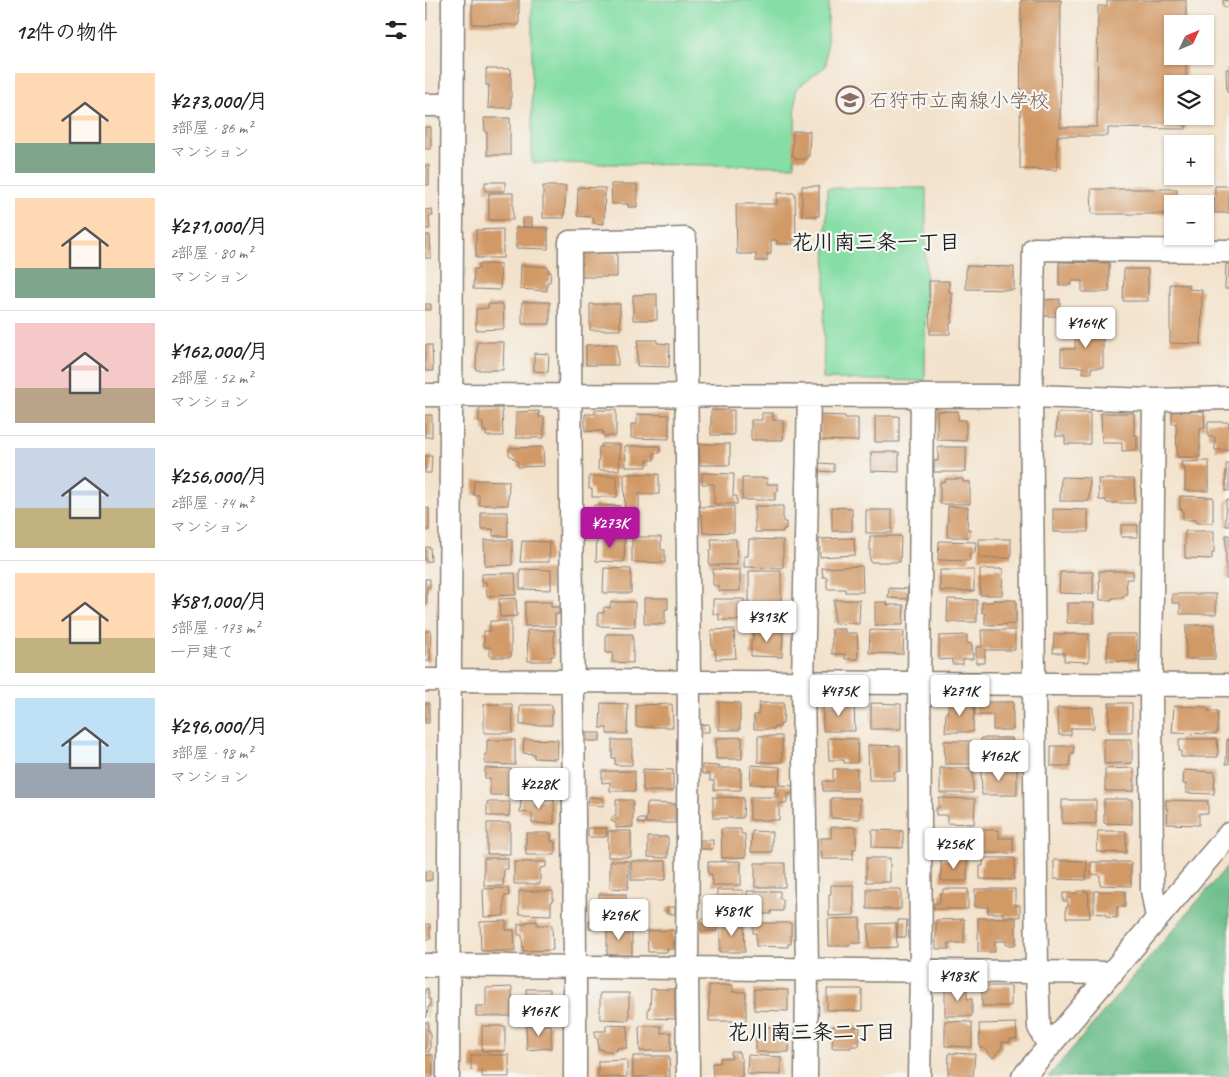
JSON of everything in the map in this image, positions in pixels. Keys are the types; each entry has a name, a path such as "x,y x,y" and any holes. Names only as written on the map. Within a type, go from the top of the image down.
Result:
{"street":[{"path":"448,1077 453,0"},
{"path":"425,105 452,105"},
{"path":"575,1077 569,242 685,239 689,682 688,1077"},
{"path":"1049,1047 1039,1027 1037,972 1031,396 1034,249 1229,251"},
{"path":"425,394 1031,396 1154,400 1229,398"},
{"path":"806,1077 807,969 803,682 809,396"},
{"path":"919,1077 921,970 919,683 922,396"},
{"path":"1154,400 1151,684 1152,890 1157,918"},
{"path":"425,680 1229,685"},
{"path":"1023,1077 1229,834"},
{"path":"425,965 1111,973"}],"green space":[{"path":"532,0 829,0 826,66 796,89 794,166 532,163"},
{"path":"827,188 926,188 925,381 823,379"},
{"path":"1229,864 1229,1077 1048,1077"}],"building":[{"path":"472,0 519,0 519,25 472,24"},
{"path":"1021,0 1061,0 1060,127 1097,127 1098,6 1107,6 1107,0 1186,0 1186,15 1164,15 1164,65 1186,65 1186,75 1164,75 1164,125 1186,125 1186,129 1108,128 1108,136 1057,136 1057,170 1020,169"},
{"path":"1223,0 1229,0 1229,7 1223,7"},
{"path":"425,3 427,3 427,20 425,20"},
{"path":"486,69 511,69 511,108 488,108 489,85 486,85"},
{"path":"1226,69 1229,69 1229,92 1227,92"},
{"path":"484,118 510,118 510,155 487,155 487,132 485,132"},
{"path":"425,127 431,127 431,149 425,149"},
{"path":"793,131 810,131 809,156 807,156 807,159 795,159 795,156 792,156"},
{"path":"425,165 429,165 429,185 425,185"},
{"path":"485,182 505,182 505,191 485,191"},
{"path":"611,184 637,184 637,207 628,207 628,204 612,204"},
{"path":"543,186 566,186 564,218 543,218"},
{"path":"802,186 819,186 819,216 802,216"},
{"path":"1215,186 1229,186 1229,213 1214,213"},
{"path":"578,187 605,188 604,224 593,223 593,217 577,216"},
{"path":"1091,189 1177,189 1177,195 1164,195 1164,214 1092,214"},
{"path":"489,193 513,193 513,220 489,220"},
{"path":"777,193 795,193 796,240 792,240 793,244 777,244 777,240 771,240 771,254 767,254 767,261 756,261 756,254 737,254 736,204 777,204"},
{"path":"432,209 433,216 429,216 430,229 425,229 425,210"},
{"path":"523,218 532,218 532,227 523,227"},
{"path":"516,227 548,228 548,249 516,248"},
{"path":"503,229 503,258 476,258 476,230"},
{"path":"425,235 430,235 431,258 425,258"},
{"path":"581,253 617,253 617,277 581,277"},
{"path":"1059,262 1109,263 1109,292 1082,292 1082,281 1072,281 1072,285 1059,285"},
{"path":"479,264 501,264 500,290 473,289 474,269 479,269"},
{"path":"1226,264 1229,264 1229,289 1225,289"},
{"path":"521,265 548,267 548,272 551,272 550,282 547,282 547,291 520,289"},
{"path":"966,266 1014,267 1014,290 966,289"},
{"path":"1124,269 1148,269 1148,301 1123,301"},
{"path":"929,281 949,281 949,292 952,292 950,334 930,334"},
{"path":"1170,284 1189,285 1189,289 1202,290 1201,344 1170,343"},
{"path":"657,294 657,320 633,320 633,295"},
{"path":"1060,299 1060,316 1044,316 1044,300"},
{"path":"522,302 550,302 550,324 522,324"},
{"path":"425,304 431,304 431,310 425,310"},
{"path":"488,304 503,304 504,329 476,330 476,309 488,308"},
{"path":"590,304 620,304 620,330 590,330"},
{"path":"1081,324 1103,325 1103,368 1091,368 1091,373 1083,373 1083,367 1061,366 1061,349 1075,349 1075,333 1081,333"},
{"path":"638,340 657,340 657,343 670,344 669,367 637,366"},
{"path":"477,342 504,342 503,370 476,370"},
{"path":"617,344 618,365 586,365 586,345"},
{"path":"425,345 432,345 433,371 425,371"},
{"path":"534,353 549,354 548,372 534,371"},
{"path":"502,408 503,436 486,436 486,431 483,431 483,423 479,423 479,409"},
{"path":"595,410 616,410 616,436 603,436 603,431 585,431 585,414 595,414"},
{"path":"711,410 734,410 734,435 711,435"},
{"path":"539,411 539,417 544,417 544,438 516,438 516,412"},
{"path":"937,411 958,411 958,420 966,420 966,441 937,440"},
{"path":"1172,411 1204,411 1205,428 1200,428 1200,457 1177,457 1176,423 1172,424"},
{"path":"762,413 773,413 773,420 783,420 783,440 751,440 751,420 762,420"},
{"path":"1057,413 1090,413 1090,444 1065,444 1065,436 1056,436"},
{"path":"1101,413 1134,413 1134,435 1137,435 1137,450 1122,451 1122,443 1102,443"},
{"path":"637,414 669,415 669,439 631,438 631,424 637,424"},
{"path":"425,415 432,415 432,437 425,437"},
{"path":"820,415 858,418 858,441 820,440"},
{"path":"875,416 899,416 899,442 875,442"},
{"path":"1208,422 1229,422 1229,450 1215,450 1215,437 1208,437"},
{"path":"601,444 620,444 619,470 598,470 599,447 602,447"},
{"path":"699,444 730,444 730,465 700,465"},
{"path":"625,446 660,446 660,453 654,453 654,460 647,460 647,467 626,467"},
{"path":"543,447 544,466 518,467 517,461 509,455 509,448"},
{"path":"938,447 966,447 966,472 934,472 934,461 938,461"},
{"path":"871,452 899,452 899,472 871,471"},
{"path":"425,456 432,456 431,473 425,473"},
{"path":"1209,461 1209,491 1185,491 1185,468 1182,468 1181,462"},
{"path":"819,463 834,464 834,472 819,471"},
{"path":"1226,464 1229,464 1229,491 1226,491"},
{"path":"702,473 734,474 733,496 737,496 737,504 714,504 714,484 702,484"},
{"path":"624,474 659,474 659,494 639,494 639,516 625,516"},
{"path":"589,476 617,476 617,497 592,497 592,489 589,489"},
{"path":"1061,477 1090,478 1089,501 1060,501"},
{"path":"742,478 767,478 767,484 778,484 775,500 742,500"},
{"path":"945,479 963,479 963,482 970,482 970,504 940,504 940,482 946,482"},
{"path":"1098,479 1134,479 1135,503 1107,503 1106,500 1099,500"},
{"path":"474,480 509,481 508,505 479,505 479,495 473,495"},
{"path":"1180,496 1213,497 1213,523 1196,523 1196,520 1183,520 1183,510 1180,509"},
{"path":"1226,500 1229,500 1229,526 1226,526"},
{"path":"594,505 620,506 619,530 597,530 597,517 593,517"},
{"path":"734,506 734,532 703,533 702,515 699,515 698,507"},
{"path":"755,506 783,506 783,522 786,522 786,529 783,529 783,532 755,532"},
{"path":"948,506 968,507 967,529 970,529 970,537 947,537"},
{"path":"832,507 852,508 852,531 832,531"},
{"path":"425,508 429,508 429,530 425,530"},
{"path":"1053,509 1088,510 1088,532 1053,532"},
{"path":"866,510 892,510 892,533 866,533"},
{"path":"481,512 507,512 508,536 493,536 493,529 481,529"},
{"path":"1121,525 1138,525 1138,537 1121,537"},
{"path":"1185,531 1214,531 1214,553 1212,553 1212,559 1185,558"},
{"path":"1226,535 1229,535 1229,579 1226,579"},
{"path":"597,536 625,538 624,562 596,561"},
{"path":"870,536 901,536 900,562 870,562"},
{"path":"632,537 661,537 661,550 665,550 665,563 632,562"},
{"path":"854,538 855,555 820,557 819,539"},
{"path":"711,539 736,539 737,565 709,565 710,550 712,550"},
{"path":"749,539 783,540 783,568 744,567 744,556 748,556"},
{"path":"979,539 1011,539 1011,558 979,558"},
{"path":"484,540 512,540 512,565 485,566"},
{"path":"522,541 550,542 549,562 520,562"},
{"path":"939,541 976,542 975,553 970,553 969,561 938,560"},
{"path":"425,547 430,547 431,561 425,561"},
{"path":"862,566 863,592 827,589 827,577 823,577 822,568"},
{"path":"604,568 631,569 631,593 603,593"},
{"path":"520,569 551,570 551,590 520,589"},
{"path":"713,569 740,570 740,591 719,591 719,586 713,585"},
{"path":"980,569 1003,569 1002,595 980,595"},
{"path":"940,570 974,570 974,591 940,591"},
{"path":"749,571 781,571 781,606 749,606"},
{"path":"1099,571 1133,571 1133,579 1126,579 1127,595 1123,596 1123,598 1100,600"},
{"path":"1060,572 1093,572 1093,594 1059,593"},
{"path":"515,573 516,595 487,596 486,582 482,582 482,574"},
{"path":"425,579 430,579 430,587 427,587 427,604 425,604"},
{"path":"889,588 908,589 907,599 888,598"},
{"path":"1172,594 1216,594 1216,614 1180,614 1180,603 1172,603"},
{"path":"516,598 517,616 500,617 499,599"},
{"path":"644,598 668,598 668,609 665,609 665,624 644,624"},
{"path":"713,599 744,599 744,620 719,620 719,614 713,614"},
{"path":"948,599 977,600 977,622 947,622"},
{"path":"834,600 860,600 859,624 834,623"},
{"path":"993,600 1016,600 1016,624 985,625 985,613 982,613 982,602 993,602"},
{"path":"525,602 551,602 551,607 559,607 559,614 555,614 555,626 525,626"},
{"path":"611,602 635,602 635,627 598,626 598,613 604,613 604,607 610,608"},
{"path":"875,602 887,602 887,605 904,605 903,625 875,625"},
{"path":"1067,603 1094,603 1094,623 1067,623"},
{"path":"490,621 511,621 511,657 490,657 490,647 484,647 484,631 490,631"},
{"path":"1186,625 1215,625 1215,659 1186,659"},
{"path":"734,629 736,658 716,659 715,649 712,649 711,630"},
{"path":"832,629 845,629 845,633 857,633 858,659 845,659 845,654 832,654"},
{"path":"527,630 554,630 554,656 551,656 551,661 528,661"},
{"path":"753,630 783,630 782,657 751,656"},
{"path":"870,630 904,631 903,654 869,653"},
{"path":"981,630 1015,630 1015,650 985,650 985,663 976,663 976,647 982,647"},
{"path":"425,631 431,631 430,661 425,661"},
{"path":"606,634 633,634 633,663 612,662 613,653 606,653"},
{"path":"1054,634 1089,634 1089,662 1064,661 1064,653 1053,653"},
{"path":"1108,634 1137,634 1137,662 1107,661"},
{"path":"967,635 967,643 972,644 973,659 963,659 963,664 952,664 952,659 939,660 939,636"},
{"path":"719,702 740,703 740,730 719,730"},
{"path":"948,702 974,702 973,732 945,732"},
{"path":"975,702 1013,702 1013,730 993,730 993,715 975,715"},
{"path":"425,703 429,703 429,723 425,723"},
{"path":"601,703 628,704 627,734 607,734 607,728 600,728"},
{"path":"759,703 784,703 783,724 780,724 780,727 774,727 774,729 754,729 754,715 758,715"},
{"path":"823,703 854,703 855,731 823,731"},
{"path":"871,703 901,704 901,729 871,729"},
{"path":"1109,703 1132,703 1132,732 1109,732"},
{"path":"484,704 512,704 513,733 484,733"},
{"path":"672,704 673,727 636,727 636,705"},
{"path":"520,705 552,705 552,725 520,725"},
{"path":"1174,706 1208,707 1208,711 1218,711 1217,734 1172,733"},
{"path":"1093,707 1094,728 1071,728 1071,735 1059,735 1057,708"},
{"path":"709,724 709,732 700,732 700,725"},
{"path":"587,733 600,733 600,741 587,741"},
{"path":"758,736 782,736 782,762 758,762"},
{"path":"742,737 742,759 716,759 716,738"},
{"path":"828,738 858,739 857,763 844,763 844,760 829,760"},
{"path":"981,738 1012,738 1012,761 981,760"},
{"path":"524,739 558,740 557,759 534,758 534,754 523,753"},
{"path":"1104,739 1132,739 1132,763 1104,764"},
{"path":"1179,739 1217,739 1218,757 1181,757"},
{"path":"1227,739 1229,739 1229,764 1226,764"},
{"path":"487,740 515,740 515,765 485,764"},
{"path":"612,740 632,740 632,765 615,765 615,758 612,758"},
{"path":"944,741 972,741 972,764 945,764"},
{"path":"868,745 900,746 900,771 894,772 894,780 869,780"},
{"path":"1051,746 1074,746 1073,754 1070,754 1070,766 1051,766"},
{"path":"702,765 719,766 719,768 741,768 741,790 714,790 714,781 710,781 710,774 702,774"},
{"path":"751,765 780,767 779,785 793,786 792,794 787,794 787,803 779,803 779,820 750,820 750,797 778,797 778,793 775,793 776,785 750,784"},
{"path":"485,768 517,769 517,795 490,795 490,778 485,778"},
{"path":"940,768 973,768 973,793 940,793"},
{"path":"1017,768 1017,795 982,795 981,769"},
{"path":"1134,768 1134,791 1105,791 1105,769"},
{"path":"521,769 552,769 553,791 532,791 532,785 521,785"},
{"path":"643,769 673,770 673,791 643,791"},
{"path":"833,769 857,769 857,791 823,791 823,781 833,781"},
{"path":"1184,770 1215,772 1214,794 1186,793 1186,784 1183,784"},
{"path":"602,771 635,771 635,791 610,791 610,782 602,783"},
{"path":"589,797 603,798 603,806 588,805"},
{"path":"713,797 744,798 743,818 713,818"},
{"path":"831,798 860,798 860,819 831,818"},
{"path":"939,798 975,799 974,824 947,823 947,815 936,815 936,808 939,808"},
{"path":"521,799 554,800 554,824 532,823 532,813 520,812"},
{"path":"1104,799 1132,799 1132,824 1104,823"},
{"path":"616,800 633,800 633,827 616,828 616,823 611,821 613,816 616,816"},
{"path":"1062,800 1096,800 1096,824 1062,823"},
{"path":"1166,800 1208,801 1208,814 1199,813 1199,825 1167,824 1168,809 1166,809"},
{"path":"487,802 510,802 509,816 487,816"},
{"path":"647,803 675,804 675,823 646,823"},
{"path":"638,819 645,819 645,824 638,823"},
{"path":"487,823 510,823 510,854 487,854"},
{"path":"831,827 856,827 856,849 853,849 853,859 822,859 821,838 831,838"},
{"path":"588,828 607,828 606,837 588,837"},
{"path":"721,829 741,829 741,834 745,834 746,857 722,858"},
{"path":"872,830 903,831 903,848 872,847"},
{"path":"981,830 999,830 999,838 1013,838 1013,853 981,853"},
{"path":"608,831 631,831 631,857 608,857"},
{"path":"752,831 772,832 772,852 751,852"},
{"path":"943,831 970,831 971,852 944,852"},
{"path":"1098,831 1126,831 1126,853 1097,852"},
{"path":"526,833 551,833 551,841 555,842 555,855 526,855"},
{"path":"648,837 668,837 668,858 648,857"},
{"path":"699,840 713,840 713,849 699,849"},
{"path":"484,858 508,858 508,869 504,869 503,886 484,886"},
{"path":"866,858 890,858 890,882 866,882"},
{"path":"983,858 1015,858 1014,880 980,879 980,866 983,866"},
{"path":"941,859 967,859 967,881 941,881"},
{"path":"1054,860 1087,861 1086,880 1054,879"},
{"path":"610,861 629,861 628,889 610,888"},
{"path":"631,861 666,861 666,880 631,880"},
{"path":"741,861 741,885 712,885 712,874 708,874 708,862"},
{"path":"514,862 546,862 546,867 540,868 540,884 514,884"},
{"path":"1091,862 1131,862 1131,886 1100,885 1100,875 1091,874"},
{"path":"755,863 785,863 785,887 755,887"},
{"path":"432,871 432,880 425,881 425,872"},
{"path":"831,885 854,885 854,915 829,916"},
{"path":"508,888 509,896 504,896 504,916 484,917 483,889"},
{"path":"867,889 901,889 901,909 867,909"},
{"path":"943,889 968,889 968,909 934,909 934,903 940,903 940,894 943,893"},
{"path":"975,889 1015,889 1015,905 1020,905 1020,917 1003,916 1003,913 988,913 988,907 975,907"},
{"path":"717,890 743,890 743,898 737,898 737,918 717,918"},
{"path":"519,891 553,891 551,915 519,914"},
{"path":"747,891 780,891 780,899 783,899 783,911 771,911 771,914 747,914"},
{"path":"1077,891 1088,891 1090,918 1066,918 1068,901 1063,901 1063,893 1077,893"},
{"path":"1094,891 1125,891 1125,907 1117,907 1117,918 1106,917 1106,914 1094,913"},
{"path":"599,894 626,894 626,919 599,919"},
{"path":"667,907 675,907 675,914 667,914"},
{"path":"718,918 717,931 701,931 701,919"},
{"path":"860,918 861,943 850,943 850,946 829,946 828,919"},
{"path":"978,918 1016,918 1016,945 1006,945 1006,941 995,941 995,952 978,952"},
{"path":"964,919 964,943 948,943 949,949 936,949 936,920"},
{"path":"589,920 605,920 605,928 589,929"},
{"path":"898,920 907,920 906,937 897,937"},
{"path":"506,921 506,930 514,930 515,951 481,951 480,922"},
{"path":"537,921 537,925 552,925 553,950 523,951 522,935 518,935 518,924"},
{"path":"720,921 744,921 745,952 720,952"},
{"path":"753,923 791,923 791,944 788,944 788,947 756,946 756,933 753,933"},
{"path":"896,923 897,947 869,948 868,924"},
{"path":"425,924 430,924 430,939 425,939"},
{"path":"607,924 611,924 612,927 632,926 632,955 607,955"},
{"path":"674,930 674,949 667,949 668,952 648,952 647,931"},
{"path":"709,985 733,985 733,992 746,992 746,1021 709,1021"},
{"path":"945,986 967,986 967,999 972,999 972,1016 945,1016"},
{"path":"982,986 1011,986 1011,1006 982,1006"},
{"path":"512,987 512,1016 476,1016 476,1006 486,1006 486,988"},
{"path":"425,989 428,989 428,999 430,999 427,1017 425,1017"},
{"path":"526,989 550,989 550,1020 526,1020"},
{"path":"651,989 675,989 675,1019 648,1018"},
{"path":"754,989 788,990 788,1011 754,1010"},
{"path":"827,989 862,989 862,1011 827,1010"},
{"path":"600,993 629,993 629,1020 600,1019"},
{"path":"945,1021 972,1022 972,1047 945,1046"},
{"path":"425,1022 428,1022 428,1031 430,1031 429,1052 425,1052"},
{"path":"1016,1023 1017,1039 1010,1039 1010,1042 1002,1042 1002,1047 993,1058 984,1048 980,1048 979,1024"},
{"path":"551,1025 551,1048 527,1050 526,1026"},
{"path":"606,1025 628,1026 627,1048 617,1048 617,1051 602,1051 602,1049 598,1049 598,1038 595,1038 595,1031 606,1031"},
{"path":"482,1026 505,1026 505,1051 482,1051"},
{"path":"639,1026 661,1026 661,1033 671,1032 671,1051 640,1051"},
{"path":"833,1026 860,1027 859,1046 832,1048"},
{"path":"756,1027 786,1027 787,1034 789,1034 789,1052 756,1052"},
{"path":"731,1052 739,1052 740,1058 742,1058 742,1077 713,1077 712,1063 720,1063 720,1058 732,1058"},
{"path":"949,1053 975,1054 973,1077 948,1077"},
{"path":"425,1055 433,1055 433,1077 425,1077"},
{"path":"471,1055 509,1055 509,1077 482,1077 482,1071 471,1070"},
{"path":"748,1055 781,1057 781,1075 747,1074"},
{"path":"633,1056 669,1056 670,1077 633,1077"},
{"path":"627,1060 627,1077 598,1077 598,1061"}],"place":[{"name":"石狩市立南線小学校","path":"850,100"}],"district":[{"name":"花川南三条一丁目","path":"876,242"},
{"name":"花川南三条二丁目","path":"812,1032"}]}
